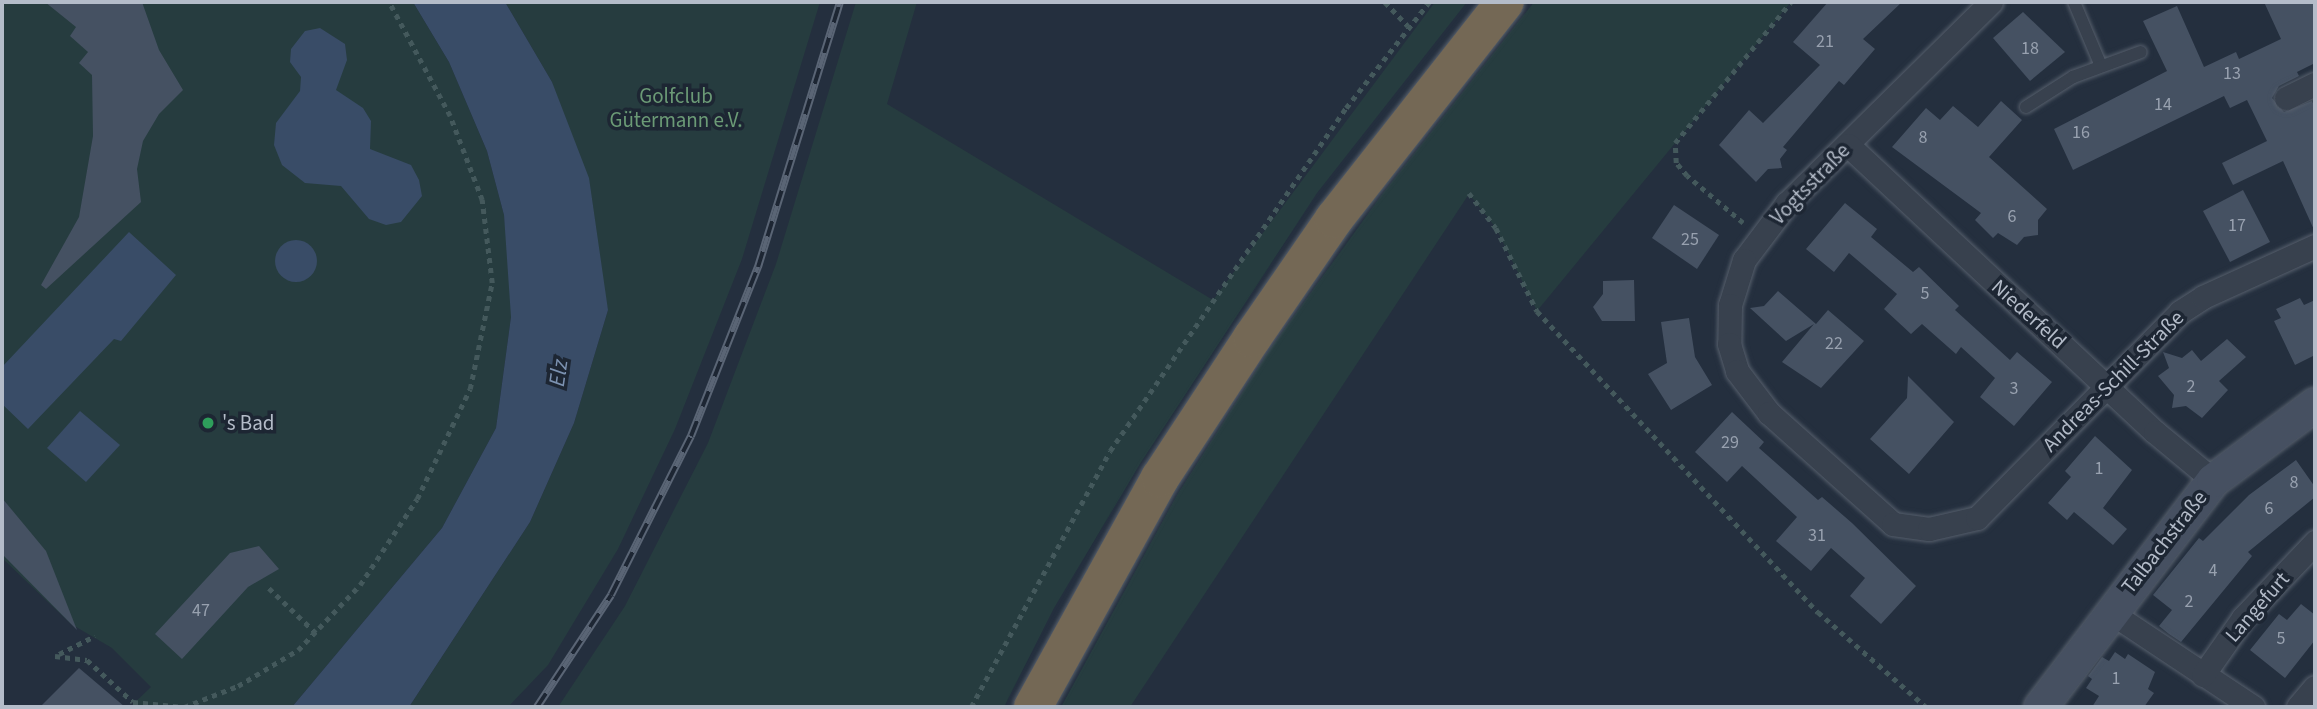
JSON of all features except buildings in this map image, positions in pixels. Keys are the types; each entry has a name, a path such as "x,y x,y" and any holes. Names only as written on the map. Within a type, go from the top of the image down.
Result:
{"highway":[{"path":"1033,707 1160,478 1252,338 1334,219 1505,2"}],"street":[{"name":"Vogtsstraße","path":"1966,522 1928,529 1893,524 1769,413 1737,371 1729,344 1730,305 1744,260 1787,203 1991,2"},
{"path":"2286,98 2315,84"},
{"name":"Niederfeld","path":"1848,145 2213,480"},
{"name":"Andreas-Schill-Straße","path":"1966,522 1987,510 2180,312 2203,297 2315,246"},
{"name":"Talbachstraße","path":"2040,707 2213,480 2315,404"},
{"name":"Langefurt","path":"2203,675 2244,618 2315,542"},
{"path":"2110,612 2253,707"},
{"path":"2298,707 2315,687"}],"lane":[{"path":"2074,2 2101,66"},
{"path":"2026,107 2073,77 2141,52"}],"path":[{"path":"95,636 80,648 55,656 86,660 133,702 184,707 238,686 298,650 359,585 417,499 470,389 492,283 482,200 450,116 388,2"},
{"path":"1385,2 1408,26"},
{"path":"971,707 1024,602 1118,440 1191,328 1408,26 1429,2"},
{"path":"1761,237 1687,176 1676,163 1675,143 1791,2"},
{"path":"1469,193 1496,228 1537,311 1818,612 1926,707"},
{"path":"269,588 316,633"}],"green space":[{"name":"'s Bad","path":"2,2 413,2 449,62 487,151 504,215 511,278 511,317 496,428 442,528 292,707 130,707 151,687 112,648 71,624 2,558"},
{"name":"Golfclub Gütermann e.V.","path":"505,2 820,2 742,259 675,429 618,549 548,665 508,707 409,707 530,522 574,423 608,310 552,82"},
{"path":"856,2 917,2 887,104 1213,300 1435,2 1467,2 1317,193 1140,464 1054,608 1004,707 558,707 625,606 708,443 776,264"},
{"path":"1534,2 1791,2 1537,311 1496,228 1469,194 1130,707 1061,707 1177,495 1270,349 1383,193"}],"water":[{"name":"Elz","path":"413,2 505,2 552,82 589,178 608,310 574,423 530,522 409,707 292,707 442,528 496,428 511,317 504,215 487,151 449,62"},
{"path":"320,28 345,44 347,60 336,90 363,108 371,121 370,149 411,165 419,180 422,196 401,222 386,225 369,219 341,186 305,183 282,165 274,145 276,123 300,91 301,77 290,62 291,49 305,31"},
{"path":"129,232 176,275 121,341 114,339 28,429 2,404 2,367"},
{"path":"296,240 311,246 317,261 311,276 296,282 281,276 275,261 281,246"},
{"path":"80,411 120,445 86,482 47,448"}],"railway":[{"path":"537,707 611,595 691,436 758,267 840,2"}],"place":[{"name":"'s Bad","path":"208,423"}]}
